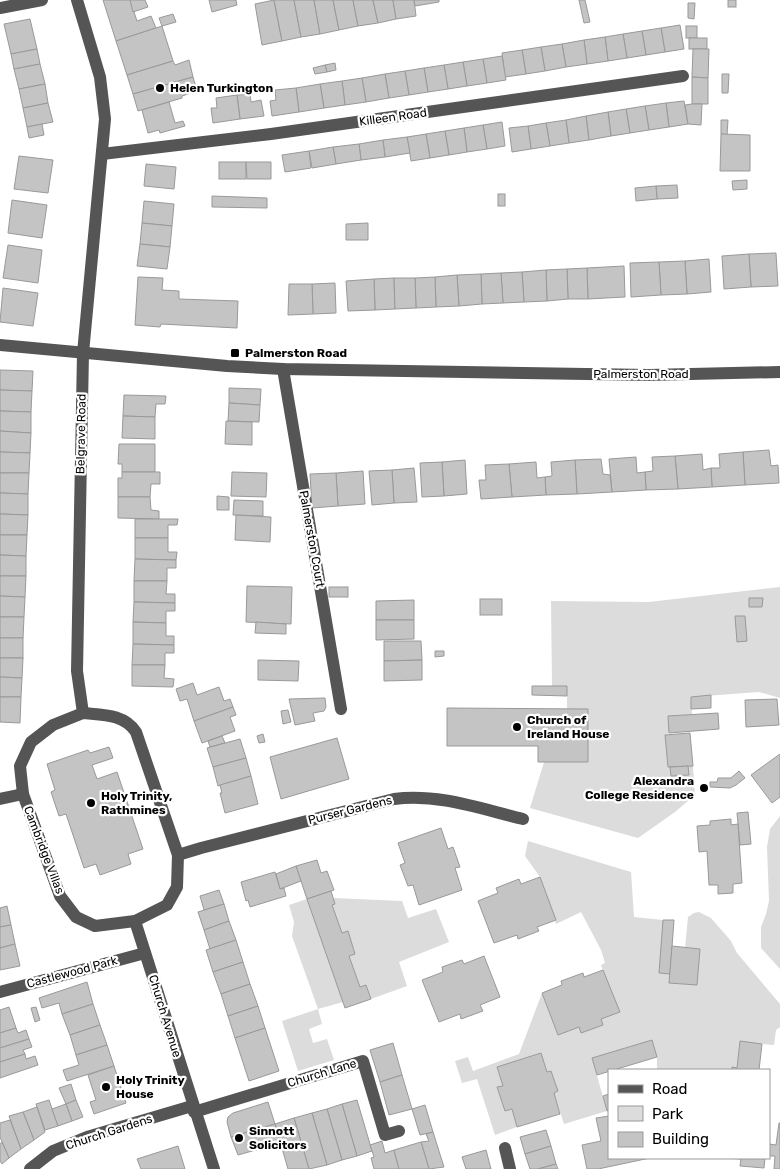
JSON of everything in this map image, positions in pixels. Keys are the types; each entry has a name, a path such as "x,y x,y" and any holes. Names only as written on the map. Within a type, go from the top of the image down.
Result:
{"street":[{"path":"0,8 42,0"},
{"name":"Belgrave Road","path":"77,0 100,76 105,119 83,353 77,671 83,713"},
{"name":"Killeen Road","path":"102,154 271,134 682,76"},
{"name":"Palmerston Road","path":"0,345 227,366 283,369 649,375 780,372"},
{"name":"Palmerston Court","path":"283,369 341,709"},
{"name":"Cambridge Villas","path":"83,713 112,715 131,724 136,732 178,855 177,887 167,905 135,921 95,926 76,917 60,896 23,794 20,766 31,742 53,725 83,713"},
{"path":"0,799 23,794"},
{"name":"Purser Gardens","path":"178,855 412,796 447,801 523,820"},
{"name":"Church Avenue","path":"135,921 193,1109 214,1169"},
{"name":"Castlewood Park","path":"0,992 145,953"},
{"name":"Church Lane","path":"193,1109 363,1061 385,1135 399,1131"},
{"name":"Church Gardens","path":"30,1169 54,1151 87,1137 193,1109"},
{"path":"505,1148 510,1169"}],"green space":[{"path":"780,587 780,698 759,692 691,697 692,714 668,717 669,733 665,735 668,767 670,767 672,776 689,775 688,766 693,766 695,795 675,812 638,838 530,808 544,762 588,762 588,709 567,709 567,686 552,686 551,601 649,602"},
{"path":"780,816 780,969 761,948 761,927 769,901 767,847 770,829"},
{"path":"528,841 631,872 634,917 663,920 660,973 670,974 669,983 697,985 700,949 685,948 688,917 699,912 711,918 731,941 737,953 780,1004 780,1027 776,1030 774,1045 740,1042 737,1068 733,1067 732,1069 657,1069 657,1057 652,1040 592,1058 607,1111 564,1124 554,1093 558,1091 551,1071 547,1072 541,1053 497,1067 503,1086 497,1088 505,1111 512,1109 517,1127 495,1135 477,1079 462,1083 455,1061 468,1057 473,1071 519,1054 542,993 558,1035 579,1027 581,1033 602,1025 601,1019 619,1012 601,965 605,963 601,950 581,912 556,924 540,877 525,856"},
{"path":"333,898 402,901 408,918 436,909 449,942 399,962 407,986 371,999 366,985 360,987 349,956 355,954 348,932 342,933 332,905 335,904"},
{"path":"307,899 343,1002 318,1009 292,936 294,922 289,905"},
{"path":"318,1009 322,1024 309,1029 313,1043 327,1039 334,1060 298,1071 282,1021"}],"building":[{"path":"103,0 130,0 137,21 151,16 156,28 116,41"},
{"path":"130,0 145,0 148,7 133,12"},
{"path":"209,0 236,0 237,5 212,12"},
{"path":"274,0 282,41 262,45 255,4"},
{"path":"274,0 294,0 301,37 282,41"},
{"path":"294,0 314,0 320,34 301,37"},
{"path":"314,0 333,0 339,30 320,34"},
{"path":"333,0 353,0 358,26 339,30"},
{"path":"353,0 373,0 378,23 358,26"},
{"path":"373,0 393,0 396,19 378,23"},
{"path":"393,0 414,0 416,16 396,19"},
{"path":"414,0 439,0 439,2 415,6"},
{"path":"579,0 585,0 590,22 584,23"},
{"path":"728,0 736,0 736,7 728,7"},
{"path":"688,3 695,3 694,19 688,18"},
{"path":"173,14 176,22 162,26 159,18"},
{"path":"30,19 37,49 11,54 4,24"},
{"path":"680,25 684,49 665,52 661,28"},
{"path":"162,26 173,61 127,75 116,41"},
{"path":"686,26 697,26 697,38 686,38"},
{"path":"661,28 665,52 646,55 642,31"},
{"path":"642,31 646,55 627,58 623,34"},
{"path":"623,34 627,58 608,61 605,37"},
{"path":"605,37 608,61 587,64 584,40"},
{"path":"689,38 707,38 707,49 689,49"},
{"path":"584,40 587,64 566,67 562,44"},
{"path":"562,44 566,67 545,71 541,47"},
{"path":"541,47 545,71 526,74 522,50"},
{"path":"37,49 40,64 14,69 11,54"},
{"path":"693,49 709,49 708,78 692,77"},
{"path":"522,50 526,74 505,77 502,53"},
{"path":"502,56 506,80 487,83 483,59"},
{"path":"483,59 487,83 467,86 463,62"},
{"path":"189,60 193,77 133,94 127,75 173,61 175,65"},
{"path":"463,62 467,86 448,89 444,65"},
{"path":"335,63 336,70 327,72 325,65"},
{"path":"40,64 45,84 19,89 14,69"},
{"path":"325,65 327,72 315,74 313,68"},
{"path":"444,65 448,89 428,92 424,68"},
{"path":"424,68 428,92 409,95 405,71"},
{"path":"405,71 409,95 389,98 385,74"},
{"path":"385,74 389,98 366,102 362,78"},
{"path":"722,74 729,74 728,93 722,93"},
{"path":"193,77 197,91 182,96 182,98 138,111 133,94"},
{"path":"692,77 708,78 708,104 692,104"},
{"path":"362,78 366,102 345,105 342,81"},
{"path":"342,81 345,105 324,108 320,84"},
{"path":"45,84 48,103 23,108 19,89"},
{"path":"320,84 324,108 299,112 296,88"},
{"path":"296,88 299,112 272,116 270,101 276,100 275,90"},
{"path":"250,94 251,102 261,100 264,116 240,119 237,95"},
{"path":"237,95 240,119 213,123 211,108 217,108 216,98"},
{"path":"684,101 688,124 669,127 666,103"},
{"path":"169,102 175,123 183,121 185,126 160,133 159,130 148,133 142,110"},
{"path":"48,103 53,122 27,127 23,108"},
{"path":"666,103 669,127 649,130 645,106"},
{"path":"702,104 701,125 688,124 685,105"},
{"path":"645,106 649,130 630,133 626,109"},
{"path":"626,109 630,133 611,136 608,112"},
{"path":"608,112 611,136 589,140 586,116"},
{"path":"586,116 589,140 569,143 566,120"},
{"path":"566,120 569,143 550,146 546,123"},
{"path":"721,120 728,120 727,135 721,134"},
{"path":"502,122 505,146 487,149 483,125"},
{"path":"546,123 550,146 531,149 528,126"},
{"path":"42,124 44,135 29,138 27,127"},
{"path":"483,125 487,149 467,152 464,128"},
{"path":"528,126 531,149 512,152 509,128"},
{"path":"464,128 467,152 449,155 445,131"},
{"path":"445,131 449,155 430,158 426,134"},
{"path":"426,134 430,158 411,161 407,137"},
{"path":"721,134 750,135 750,171 720,171"},
{"path":"407,137 410,153 385,157 383,140"},
{"path":"383,140 385,157 361,160 359,144"},
{"path":"359,144 361,160 336,164 333,147"},
{"path":"333,147 336,164 312,168 309,151"},
{"path":"309,151 311,168 285,172 282,155"},
{"path":"19,156 53,160 48,193 14,189"},
{"path":"219,162 246,162 246,179 219,179"},
{"path":"246,162 271,162 271,179 247,179"},
{"path":"146,164 176,167 174,189 144,186"},
{"path":"747,180 747,189 733,190 732,181"},
{"path":"677,185 678,198 657,199 656,186"},
{"path":"656,186 657,199 636,201 635,188"},
{"path":"498,194 505,194 505,206 498,206"},
{"path":"212,196 267,198 267,208 212,207"},
{"path":"12,200 47,205 42,238 8,233"},
{"path":"144,201 174,204 172,226 142,223"},
{"path":"142,223 172,226 170,247 140,244"},
{"path":"368,223 368,240 346,240 346,224"},
{"path":"140,244 170,247 167,269 137,266"},
{"path":"8,245 42,250 38,283 3,278"},
{"path":"776,253 778,286 751,287 749,254"},
{"path":"749,254 751,287 724,289 722,256"},
{"path":"709,259 711,292 687,294 685,261"},
{"path":"685,261 687,294 661,295 659,262"},
{"path":"659,262 661,295 631,297 630,263"},
{"path":"624,266 625,297 588,299 587,268"},
{"path":"587,268 588,299 568,299 567,269"},
{"path":"567,269 568,299 547,301 546,270"},
{"path":"546,270 547,301 524,302 522,272"},
{"path":"522,272 524,302 503,303 501,273"},
{"path":"501,273 503,303 482,304 481,274"},
{"path":"481,274 482,304 459,306 457,275"},
{"path":"457,275 459,306 436,307 435,277"},
{"path":"138,277 163,278 162,290 179,291 179,299 238,301 237,328 161,324 160,327 135,325"},
{"path":"435,277 436,307 416,308 415,278"},
{"path":"394,278 395,309 375,310 374,279"},
{"path":"394,278 415,278 416,308 395,309"},
{"path":"374,279 375,310 348,311 346,281"},
{"path":"335,283 336,313 313,314 312,284"},
{"path":"289,284 312,284 313,314 288,315"},
{"path":"3,288 38,293 33,326 0,322"},
{"path":"0,370 33,371 32,391 0,390"},
{"path":"229,388 261,389 260,405 229,403"},
{"path":"0,390 32,391 31,412 0,411"},
{"path":"124,395 166,396 165,404 156,404 155,417 123,416"},
{"path":"229,403 260,405 259,422 228,421"},
{"path":"0,411 31,412 31,433 0,431"},
{"path":"123,416 155,417 155,439 122,438"},
{"path":"226,421 252,422 252,445 225,444"},
{"path":"0,431 31,433 30,453 0,452"},
{"path":"119,444 155,444 155,472 122,472 122,464 118,464"},
{"path":"769,450 771,466 778,465 779,483 745,485 743,452"},
{"path":"0,452 30,453 29,473 0,473"},
{"path":"743,452 745,485 712,487 711,468 720,468 719,454"},
{"path":"702,454 703,470 711,468 712,487 678,489 675,456"},
{"path":"675,456 678,489 646,490 645,472 653,471 652,457"},
{"path":"636,457 637,473 645,472 646,490 612,492 609,459"},
{"path":"601,459 603,474 610,475 612,492 577,494 575,460"},
{"path":"465,460 467,494 444,496 442,462"},
{"path":"575,460 577,494 546,495 545,477 552,476 551,462"},
{"path":"442,462 444,496 422,497 420,463"},
{"path":"536,462 537,478 545,477 546,495 512,497 509,464"},
{"path":"509,464 512,497 481,499 479,480 486,480 485,465"},
{"path":"414,468 417,502 394,503 392,470"},
{"path":"392,470 394,503 372,505 369,471"},
{"path":"363,471 365,504 338,506 336,473"},
{"path":"122,472 160,472 160,484 151,484 150,497 118,497 118,478 122,478"},
{"path":"232,472 267,473 266,497 231,496"},
{"path":"0,473 29,473 28,494 0,493"},
{"path":"336,473 338,506 312,508 310,474"},
{"path":"0,493 28,494 28,515 0,514"},
{"path":"217,496 229,497 229,510 217,510"},
{"path":"118,497 150,497 151,510 159,511 159,519 118,518"},
{"path":"234,500 263,501 263,516 233,515"},
{"path":"0,514 28,515 27,535 0,535"},
{"path":"236,515 271,517 270,542 235,540"},
{"path":"135,519 178,519 177,525 168,525 168,538 135,538"},
{"path":"0,535 27,535 26,556 0,555"},
{"path":"135,538 168,538 168,552 177,552 176,560 135,559"},
{"path":"0,555 26,556 26,576 0,576"},
{"path":"135,559 176,560 176,568 167,568 167,581 134,581"},
{"path":"0,576 26,576 25,597 0,596"},
{"path":"134,581 167,581 166,594 175,594 175,603 134,602"},
{"path":"247,586 292,587 291,624 246,622"},
{"path":"329,587 348,587 348,597 329,597"},
{"path":"0,596 25,597 24,617 0,617"},
{"path":"749,598 763,598 762,607 749,607"},
{"path":"480,599 502,599 502,615 480,615"},
{"path":"414,600 414,620 376,620 376,601"},
{"path":"134,602 175,603 175,611 166,611 166,623 133,622"},
{"path":"735,616 745,616 747,641 737,642"},
{"path":"0,617 24,617 23,638 0,638"},
{"path":"376,620 414,620 414,639 376,640"},
{"path":"133,622 166,623 166,636 174,636 174,645 133,644"},
{"path":"256,622 286,624 286,634 255,633"},
{"path":"0,638 23,638 23,658 0,658"},
{"path":"384,641 421,641 422,660 384,661"},
{"path":"133,644 174,645 174,653 165,653 165,665 132,665"},
{"path":"435,651 444,651 444,656 435,657"},
{"path":"0,658 23,658 22,678 0,677"},
{"path":"258,660 299,661 298,681 258,680"},
{"path":"422,660 422,680 384,681 384,661"},
{"path":"132,665 165,665 164,678 174,679 173,687 132,686"},
{"path":"0,677 22,678 21,697 0,697"},
{"path":"193,683 197,695 219,687 224,701 230,699 233,707 194,721 187,699 180,701 176,689"},
{"path":"532,686 567,686 567,696 532,695"},
{"path":"711,695 711,708 691,709 691,697"},
{"path":"0,697 21,697 20,723 0,722"},
{"path":"325,698 326,707 324,711 313,713 315,721 295,725 289,699"},
{"path":"777,699 779,725 746,727 745,700"},
{"path":"233,707 236,715 230,717 235,731 202,743 194,721"},
{"name":"Church of Ireland House","path":"447,708 588,709 588,762 538,762 538,746 447,746"},
{"path":"288,710 291,722 283,724 281,711"},
{"path":"718,713 719,729 669,733 668,716"},
{"path":"690,733 693,766 668,767 665,735"},
{"path":"263,734 265,742 259,743 257,736"},
{"path":"222,736 225,743 210,747 208,741"},
{"path":"337,738 349,779 281,799 270,757"},
{"path":"240,739 246,758 213,767 207,748"},
{"name":"Holy Trinity, Rathmines","path":"109,747 113,758 92,765 97,779 117,772 143,849 128,854 131,864 100,875 96,864 84,868 66,814 59,816 51,792 55,790 47,764 88,750 90,753"},
{"path":"780,754 780,797 772,803 751,775"},
{"path":"246,758 251,776 218,786 213,767"},
{"path":"688,766 689,775 671,776 670,767"},
{"path":"739,771 745,778 736,785 730,788 710,787 710,782 717,782 718,778 731,778"},
{"path":"251,776 258,804 225,813 220,785"},
{"path":"748,812 751,844 740,845 737,813"},
{"path":"731,819 731,825 738,824 742,883 733,884 733,893 718,894 718,885 709,885 707,851 699,852 697,826 710,825 710,821"},
{"path":"441,828 448,849 453,847 460,867 455,868 462,890 419,905 413,885 408,886 400,865 405,863 398,843"},
{"path":"317,860 321,873 327,871 334,890 307,899 296,866"},
{"path":"296,866 301,881 280,889 276,874"},
{"path":"275,872 280,889 284,888 286,896 250,907 248,900 246,901 241,882"},
{"path":"540,877 556,920 537,927 539,931 518,939 517,935 494,943 478,901 498,893 496,888 519,879 521,884"},
{"path":"219,890 224,904 204,910 200,896"},
{"path":"331,891 335,904 332,905 342,933 348,931 355,954 349,956 360,987 366,985 371,999 345,1008 307,899"},
{"path":"224,904 229,921 204,930 198,912"},
{"path":"7,906 11,925 0,927 0,908"},
{"path":"663,920 674,920 670,974 659,973"},
{"path":"229,921 236,940 210,949 204,930"},
{"path":"11,925 15,944 0,948 0,927"},
{"path":"236,940 243,962 213,972 206,950"},
{"path":"15,944 20,966 0,970 0,948"},
{"path":"672,946 700,949 697,985 669,983"},
{"path":"484,956 500,997 480,1005 483,1011 461,1019 460,1014 439,1022 422,980 443,972 442,967 462,960 464,964"},
{"path":"243,962 250,984 221,994 213,972"},
{"path":"603,970 620,1012 601,1019 603,1025 581,1033 579,1027 558,1035 542,993 562,985 561,981 583,973 584,977"},
{"path":"87,982 93,1004 62,1014 59,1003 42,1008 39,998"},
{"path":"250,984 258,1006 228,1016 221,994"},
{"path":"93,1004 100,1025 70,1035 62,1014"},
{"path":"258,1006 265,1028 235,1038 228,1016"},
{"path":"9,1007 16,1028 0,1033 0,1010"},
{"path":"36,1007 40,1020 35,1022 31,1008"},
{"path":"100,1025 107,1045 76,1055 70,1035"},
{"path":"16,1028 18,1033 26,1030 29,1039 0,1048 0,1033"},
{"path":"265,1028 279,1071 249,1081 235,1038"},
{"path":"29,1039 32,1047 23,1050 25,1054 0,1062 0,1048"},
{"path":"652,1040 657,1057 617,1069 608,1069 608,1072 597,1075 592,1058"},
{"path":"740,1041 762,1044 759,1069 732,1069 732,1067 737,1068"},
{"path":"393,1043 402,1075 380,1082 370,1050"},
{"path":"107,1045 114,1066 67,1081 63,1070 79,1065 76,1055"},
{"path":"541,1053 547,1072 551,1071 558,1091 554,1093 560,1114 517,1127 512,1109 505,1111 497,1087 503,1086 497,1067"},
{"path":"25,1054 26,1059 35,1056 38,1065 0,1078 0,1062"},
{"name":"Holy Trinity House","path":"114,1066 126,1103 94,1114 90,1102 96,1100 88,1075"},
{"path":"402,1075 412,1109 389,1115 380,1082"},
{"path":"71,1084 76,1100 66,1104 59,1088"},
{"path":"608,1094 608,1111 607,1111 603,1096"},
{"path":"49,1100 58,1126 45,1130 36,1104"},
{"path":"76,1100 83,1117 72,1121 66,1104"},
{"path":"357,1100 372,1151 357,1156 342,1104"},
{"path":"268,1102 275,1124 231,1137 227,1122 228,1117 233,1113"},
{"path":"66,1104 72,1121 58,1126 52,1109"},
{"path":"342,1104 357,1156 342,1160 327,1109"},
{"path":"425,1105 433,1132 420,1135 412,1109"},
{"path":"37,1107 45,1132 34,1140 23,1112"},
{"path":"327,1109 342,1160 327,1165 312,1113"},
{"path":"23,1112 34,1140 21,1149 9,1116"},
{"path":"312,1113 327,1165 309,1169 294,1118"},
{"path":"608,1116 608,1159 645,1159 598,1169 587,1169 582,1145 601,1141 596,1118"},
{"path":"294,1118 309,1169 288,1169 275,1124"},
{"path":"10,1120 21,1149 9,1158 0,1137 0,1123"},
{"path":"780,1123 780,1169 774,1169 775,1156 770,1156 770,1144 776,1145"},
{"path":"275,1124 281,1143 238,1155 231,1137"},
{"path":"546,1130 551,1146 525,1154 520,1137"},
{"path":"433,1132 444,1167 429,1169 421,1142 429,1141 426,1134"},
{"path":"382,1141 385,1153 394,1150 399,1169 374,1169 371,1158 374,1157 370,1145"},
{"path":"2,1142 9,1158 2,1164 0,1161 0,1144"},
{"path":"421,1142 429,1169 399,1169 394,1150"},
{"path":"178,1146 185,1169 141,1169 137,1159"},
{"path":"551,1146 556,1164 538,1169 530,1169 525,1154"},
{"path":"486,1150 491,1169 466,1169 462,1157"},
{"path":"741,1159 765,1159 764,1168 740,1166"},
{"path":"556,1164 558,1169 538,1169"}],"place":[{"name":"Helen Turkington","path":"160,88"},
{"name":"Palmerston Road","path":"235,353"},
{"name":"Church of Ireland House","path":"517,727"},
{"name":"Alexandra College Residence","path":"704,788"},
{"name":"Holy Trinity, Rathmines","path":"91,803"},
{"name":"Holy Trinity House","path":"106,1087"},
{"name":"Sinnott Solicitors","path":"239,1138"}]}
